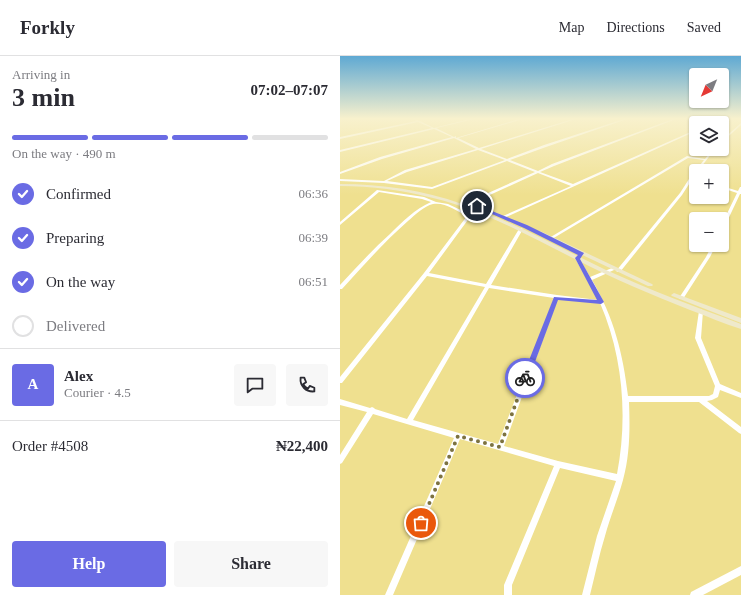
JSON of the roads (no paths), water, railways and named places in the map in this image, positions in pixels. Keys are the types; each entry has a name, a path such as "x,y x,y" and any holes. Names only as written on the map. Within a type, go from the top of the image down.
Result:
{"main road":[{"path":"340,182 425,192 469,203 551,238 606,272 741,327"},
{"path":"425,192 476,210 580,256 741,321"}],"street":[{"path":"340,151 370,144"},
{"path":"340,173 381,158 433,144"},
{"path":"469,144 572,185"},
{"path":"384,182 406,171 495,144"},
{"path":"340,182 384,182 432,188 553,144"},
{"path":"469,203 537,172 610,144"},
{"path":"504,217 664,144"},
{"path":"703,164 709,156"},
{"path":"551,238 688,157 706,160"},
{"path":"590,279 615,270 681,194 689,182"},
{"path":"729,214 741,188"},
{"path":"729,189 740,193"},
{"path":"340,224 378,191 423,198 449,206 469,216"},
{"path":"340,288 413,215 426,205 434,202"},
{"path":"340,381 426,274 469,216 476,210"},
{"path":"410,421 521,229"},
{"path":"681,298 710,252"},
{"path":"580,256 609,320 619,356 626,399 625,434 620,478 601,536 586,595"},
{"path":"426,274 487,287 556,298 601,302"},
{"path":"500,447 556,298"},
{"path":"626,399 700,399 710,398 716,395 718,386 698,338 701,311"},
{"path":"718,386 741,396"},
{"path":"700,399 741,432"},
{"path":"340,402 558,464 620,478"},
{"path":"340,462 372,410"},
{"path":"389,595 458,436"},
{"path":"508,595 508,585 558,464"},
{"path":"694,595 741,570"}]}
